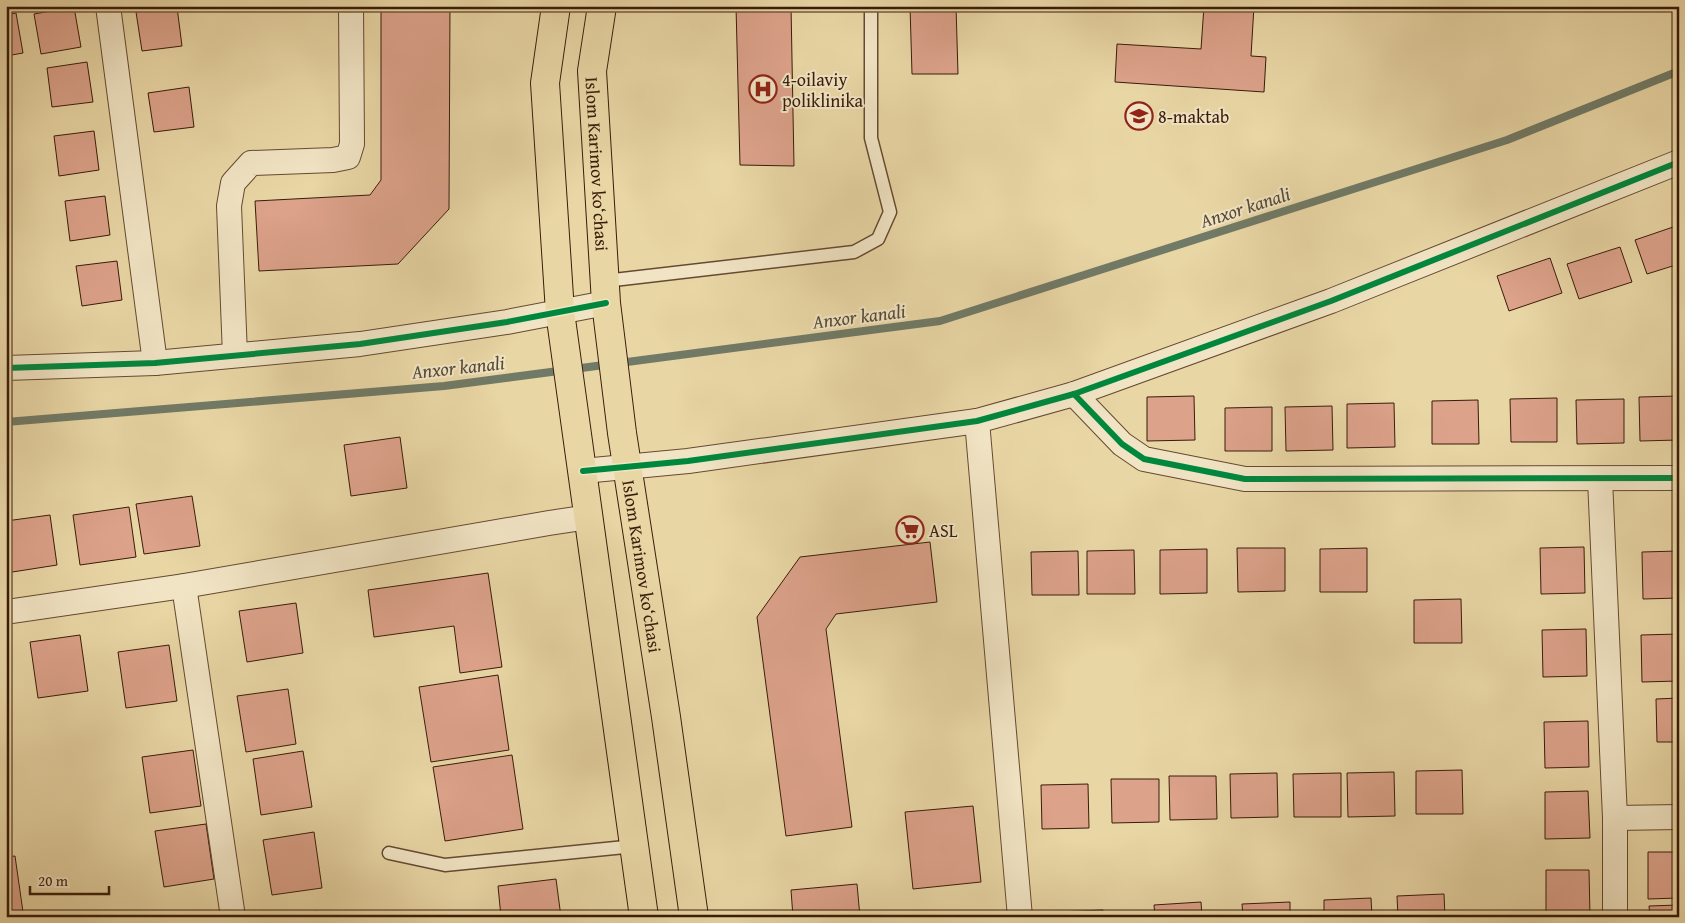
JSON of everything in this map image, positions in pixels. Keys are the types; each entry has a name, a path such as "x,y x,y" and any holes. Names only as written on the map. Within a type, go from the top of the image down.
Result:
{"main road":[{"path":"556,6 545,83 560,312 590,517 644,917"},
{"name":"Islom Karimov ko‘chasi","path":"602,6 592,71 606,292 622,434 666,717 694,917"}],"street":[{"path":"108,6 155,362"},
{"path":"235,355 229,206 233,184 251,163 333,160 348,157 352,144 351,6"},
{"path":"583,471 688,461 977,421 1074,394 1331,301 1679,162"},
{"path":"6,368 155,362 360,344 507,322 560,312 606,292"},
{"path":"1074,394 1122,444 1144,460 1246,479 1679,478"},
{"path":"977,421 1020,917"},
{"path":"1600,479 1615,818 1615,917"},
{"path":"6,612 184,586 590,517"},
{"path":"184,586 233,917"},
{"path":"1615,818 1679,816"}],"lane":[{"path":"606,292 854,252 878,238 890,212 870,138 871,6"},
{"path":"389,854 444,865 635,846"}],"building":[{"path":"381,6 450,6 449,209 398,264 259,271 255,201 370,195 381,180"},
{"path":"736,6 791,6 794,166 740,165"},
{"path":"910,6 956,6 958,74 912,74"},
{"path":"1204,6 1254,6 1251,56 1266,57 1264,92 1115,82 1117,44 1201,49"},
{"path":"74,7 81,47 41,54 34,14"},
{"path":"177,7 182,46 142,51 136,12"},
{"path":"16,13 23,53 6,56 6,15"},
{"path":"87,62 93,102 52,107 47,68"},
{"path":"189,87 194,127 154,132 148,93"},
{"path":"94,131 99,170 59,176 54,136"},
{"path":"105,196 110,235 70,241 65,201"},
{"path":"1679,225 1679,264 1647,274 1635,240"},
{"path":"1620,247 1632,282 1579,299 1567,264"},
{"path":"1550,258 1562,293 1509,311 1497,276"},
{"path":"117,261 122,300 82,306 76,266"},
{"path":"1194,396 1195,440 1147,441 1147,397"},
{"path":"1679,396 1679,440 1640,441 1639,397"},
{"path":"1557,398 1557,442 1511,442 1510,399"},
{"path":"1624,399 1624,443 1577,444 1576,400"},
{"path":"1478,400 1479,444 1432,444 1432,401"},
{"path":"1394,403 1395,447 1347,448 1347,404"},
{"path":"1332,406 1333,450 1286,451 1285,407"},
{"path":"1272,407 1272,451 1225,451 1225,408"},
{"path":"400,437 407,488 351,496 344,445"},
{"path":"192,496 200,546 144,554 136,504"},
{"path":"129,507 136,557 80,565 73,515"},
{"path":"50,515 57,565 6,573 6,521"},
{"path":"930,542 937,602 836,614 826,629 852,827 786,836 757,617 800,557"},
{"path":"1584,547 1585,593 1541,594 1540,548"},
{"path":"1237,548 1285,548 1285,591 1238,592"},
{"path":"1367,548 1367,592 1320,592 1320,549"},
{"path":"1207,549 1207,593 1160,594 1160,550"},
{"path":"1134,550 1135,594 1087,594 1087,551"},
{"path":"1078,551 1079,595 1032,595 1031,552"},
{"path":"1679,551 1679,598 1643,599 1642,552"},
{"path":"488,573 502,667 460,673 454,626 374,637 368,590"},
{"path":"1461,599 1462,643 1414,643 1414,600"},
{"path":"296,603 303,653 247,662 239,611"},
{"path":"1586,629 1587,676 1543,677 1542,630"},
{"path":"1679,634 1679,681 1642,682 1641,635"},
{"path":"80,635 88,691 38,698 30,642"},
{"path":"169,645 177,701 126,708 118,652"},
{"path":"498,675 509,750 431,762 419,687"},
{"path":"288,689 296,744 246,752 237,696"},
{"path":"1679,698 1679,742 1657,742 1656,699"},
{"path":"1588,721 1589,767 1545,768 1544,722"},
{"path":"193,750 201,806 150,813 142,757"},
{"path":"303,751 312,807 261,815 253,759"},
{"path":"512,755 523,829 445,841 433,767"},
{"path":"1462,770 1463,814 1416,814 1416,771"},
{"path":"1394,772 1395,816 1348,817 1347,773"},
{"path":"1277,773 1278,817 1231,818 1230,774"},
{"path":"1341,773 1341,817 1294,817 1293,774"},
{"path":"1169,776 1216,776 1217,819 1170,820"},
{"path":"1111,779 1159,779 1159,822 1112,823"},
{"path":"1088,784 1089,828 1042,829 1041,785"},
{"path":"1588,791 1590,838 1545,839 1545,792"},
{"path":"973,806 981,882 913,889 905,812"},
{"path":"206,824 214,879 164,887 155,831"},
{"path":"314,832 322,888 272,895 263,840"},
{"path":"1648,852 1679,852 1679,898 1648,899"},
{"path":"15,856 23,912 6,914 6,857"},
{"path":"1546,870 1589,870 1590,917 1546,917"},
{"path":"556,879 561,917 501,917 498,886"},
{"path":"857,884 860,917 793,917 791,890"},
{"path":"1444,894 1445,917 1398,917 1397,896"},
{"path":"1371,898 1372,917 1324,917 1324,900"},
{"path":"1201,902 1202,917 1155,917 1154,905"},
{"path":"1290,902 1290,917 1243,917 1242,904"},
{"path":"1679,905 1679,917 1650,917 1649,906"},
{"path":"1103,910 1103,917 1056,917 1055,912"},
{"path":"317,911 318,917 279,917"}],"waterway":[{"name":"Anxor kanali","path":"6,422 444,386 940,321 1507,140 1679,71"}],"cycle path":[{"path":"583,471 688,461 977,421 1074,394 1331,301 1679,162"},
{"path":"6,368 155,363 360,344 507,322 606,303"},
{"path":"1074,394 1122,444 1144,459 1245,479 1679,478"}],"place":[{"name":"4-oilaviy poliklinika","path":"763,89"},
{"name":"8-maktab","path":"1139,116"},
{"name":"ASL","path":"910,530"}]}
